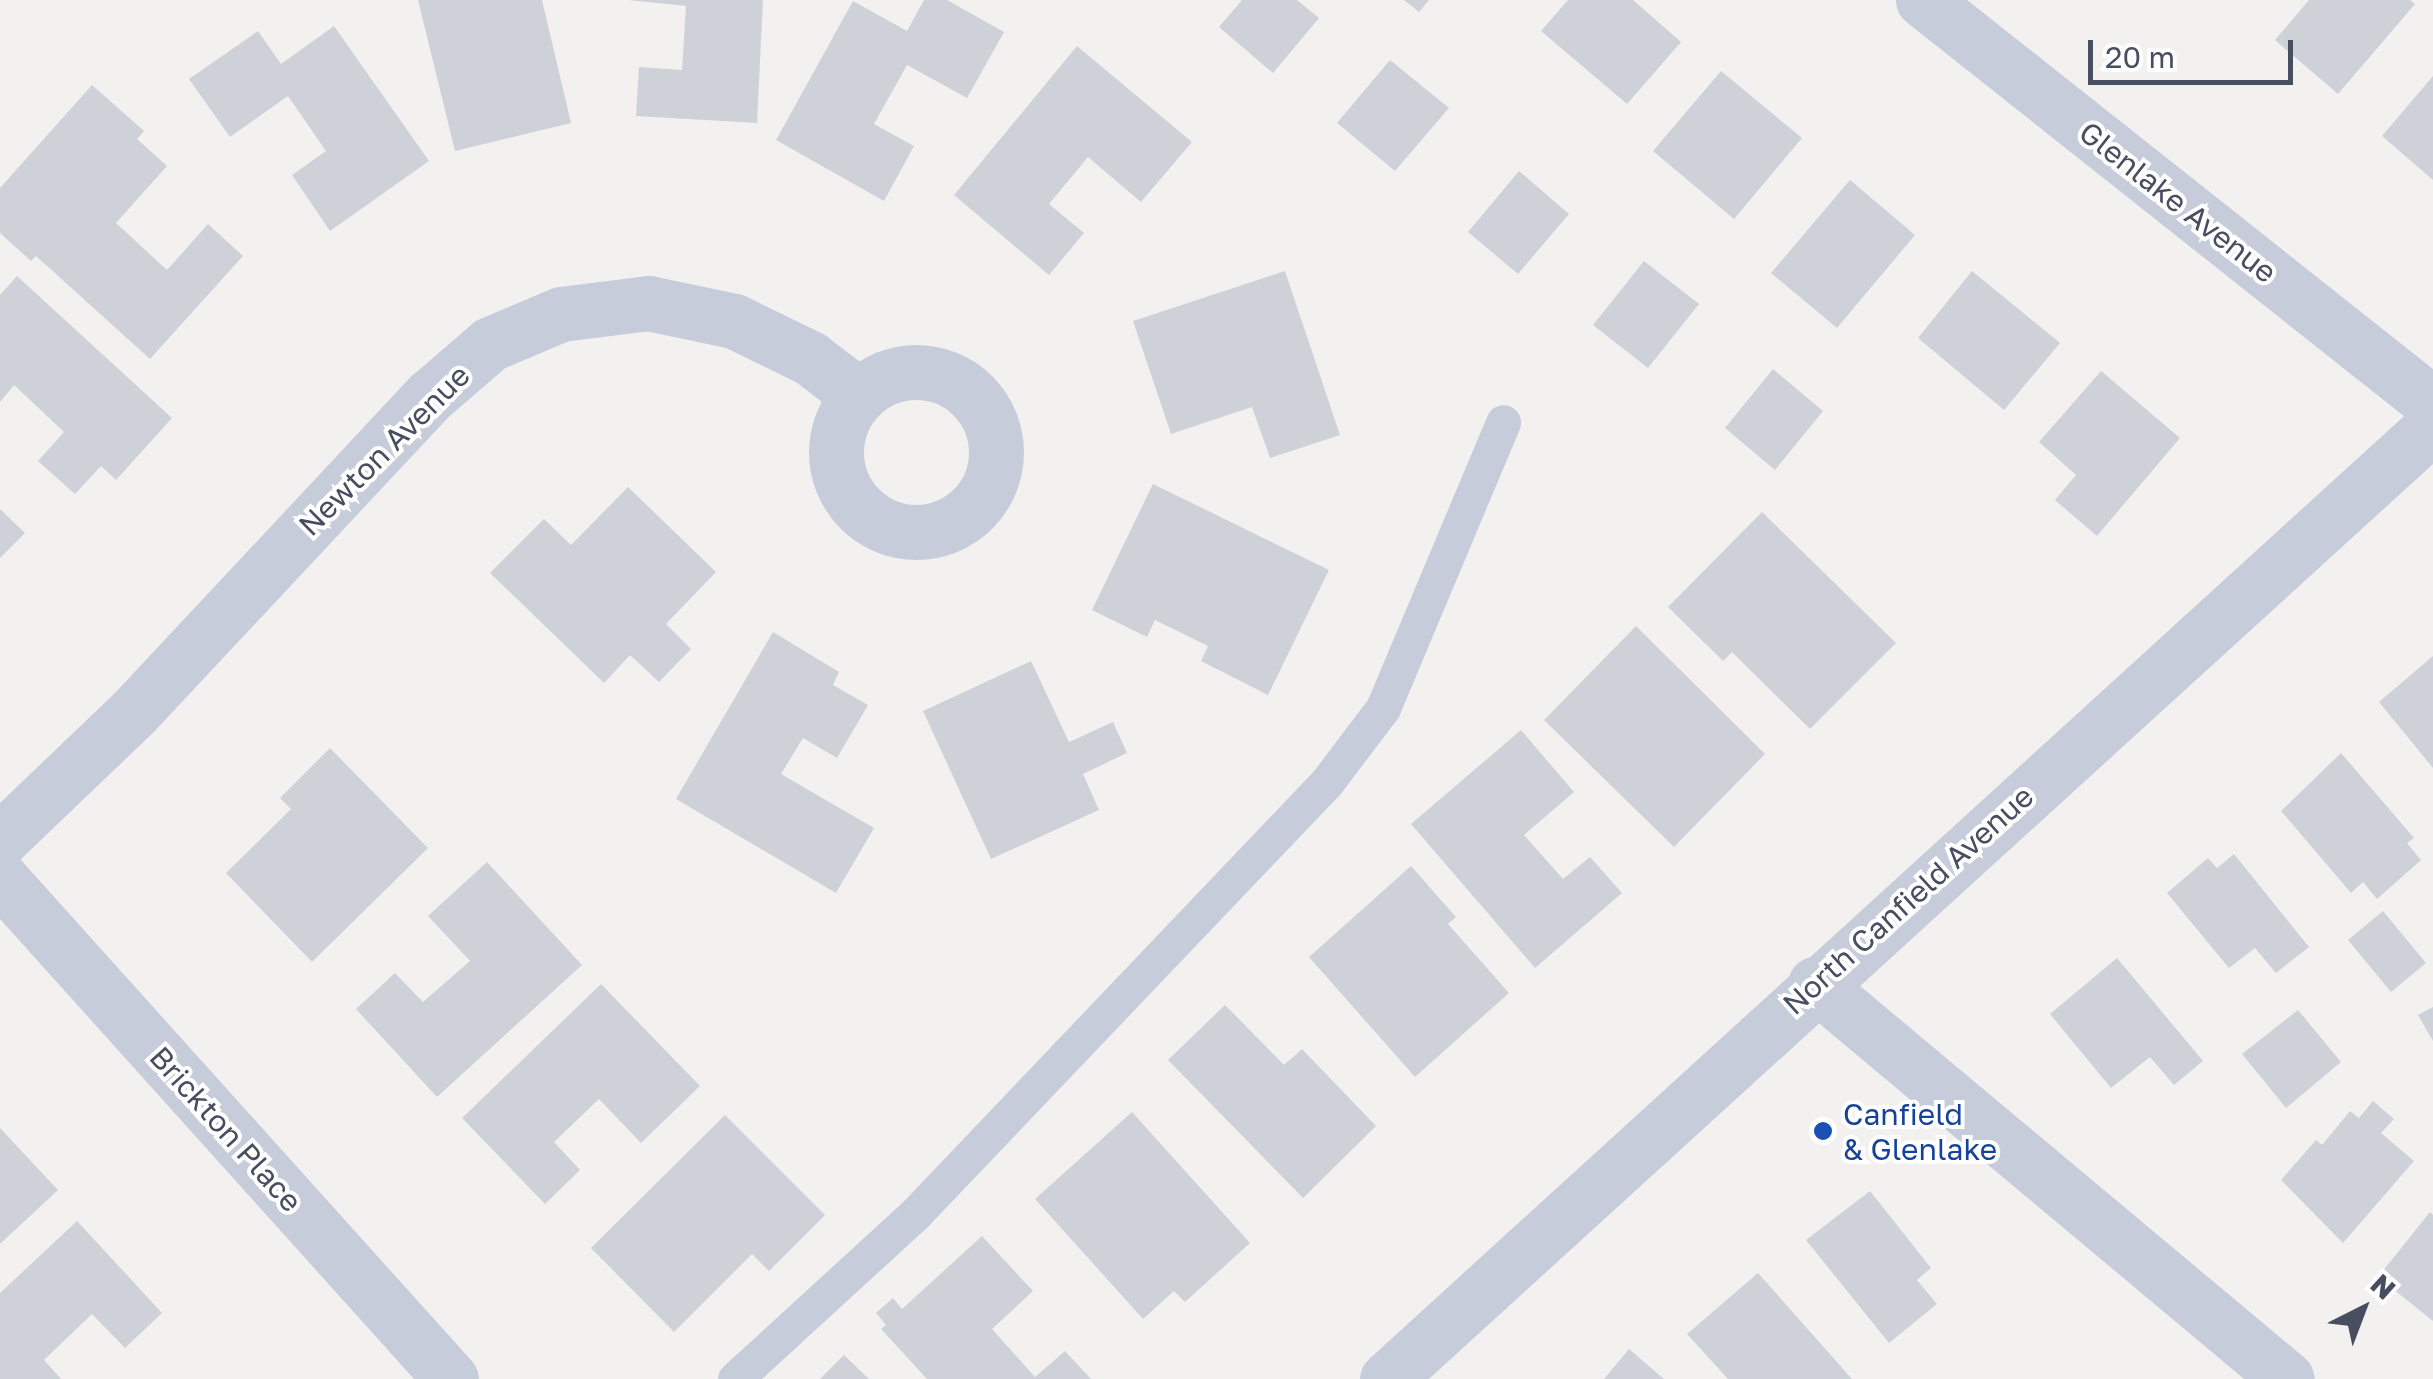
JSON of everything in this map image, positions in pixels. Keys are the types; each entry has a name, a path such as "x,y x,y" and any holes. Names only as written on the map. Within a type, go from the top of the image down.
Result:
{"street":[{"name":"Glenlake Avenue","path":"1923,0 2433,404"},
{"name":"Newton Avenue","path":"0,840 133,712 432,395 490,344 561,314 648,304 734,322 810,358 858,396"},
{"name":"North Canfield Avenue","path":"1387,1379 1814,984 2433,426"},
{"name":"Brickton Place","path":"0,878 451,1379"},
{"path":"1814,984 2287,1379"}],"lane":[{"path":"735,1379 916,1213 1327,782 1383,708 1504,422"}],"building":[{"path":"418,0 542,0 571,123 455,151"},
{"path":"628,0 763,0 757,123 636,116 639,67 682,70 686,6"},
{"path":"924,0 947,0 1004,32 967,98 907,65 874,124 914,146 884,201 776,140 853,1 907,31"},
{"path":"1242,0 1297,0 1319,18 1273,73 1219,27"},
{"path":"1404,0 1429,0 1419,12"},
{"path":"1568,0 1633,0 1681,42 1627,104 1541,31"},
{"path":"2309,0 2410,0 2415,4 2338,94 2275,40"},
{"path":"334,26 429,161 330,231 292,175 326,151 288,96 230,137 189,79 258,31 281,64"},
{"path":"1077,46 1192,142 1141,202 1088,157 1049,204 1084,233 1049,275 954,195"},
{"path":"1390,60 1449,108 1395,171 1337,123"},
{"path":"1721,71 1802,138 1734,219 1653,151"},
{"path":"2433,76 2433,180 2382,136"},
{"path":"92,85 144,131 137,139 167,166 116,223 167,270 208,224 243,256 150,359 36,256 31,261 0,233 0,188"},
{"path":"1519,171 1569,214 1518,274 1468,232"},
{"path":"1850,180 1915,235 1837,328 1771,273"},
{"path":"1644,261 1699,304 1648,368 1593,325"},
{"path":"1285,271 1340,435 1270,458 1252,407 1171,434 1133,321"},
{"path":"1972,271 2060,343 2004,410 1918,338"},
{"path":"17,276 172,418 116,480 101,466 75,494 38,461 64,432 14,385 0,402 0,295"},
{"path":"1773,369 1823,411 1775,470 1725,428"},
{"path":"2101,371 2180,438 2097,536 2055,500 2076,475 2039,442"},
{"path":"1153,484 1329,570 1268,695 1201,661 1208,646 1155,620 1147,637 1092,610"},
{"path":"628,487 716,572 666,624 691,649 659,682 630,655 604,683 490,573 544,519 571,545"},
{"path":"0,509 25,533 0,558"},
{"path":"1762,512 1896,643 1810,729 1732,652 1723,661 1668,607"},
{"path":"1636,626 1765,754 1674,847 1544,720"},
{"path":"773,632 839,672 833,685 868,705 837,758 803,738 781,774 874,828 836,893 676,799"},
{"path":"2433,656 2433,768 2379,702"},
{"path":"1031,661 1069,742 1113,722 1127,753 1083,774 1099,810 991,859 923,711"},
{"path":"1521,730 1574,792 1524,835 1563,879 1590,857 1622,893 1535,968 1411,824"},
{"path":"330,748 428,848 312,962 226,873 291,809 280,798"},
{"path":"2341,753 2414,838 2407,843 2421,860 2377,899 2363,882 2351,893 2281,811"},
{"path":"2234,854 2309,947 2276,973 2255,948 2229,968 2167,893 2208,858 2217,868"},
{"path":"487,862 582,965 437,1097 356,1009 395,973 423,1002 470,961 428,916"},
{"path":"1411,866 1456,917 1448,924 1509,993 1415,1077 1309,957"},
{"path":"2383,911 2426,963 2391,992 2348,940"},
{"path":"2117,958 2203,1061 2174,1085 2150,1057 2111,1088 2050,1014"},
{"path":"601,984 700,1086 641,1143 599,1099 554,1142 580,1170 545,1204 462,1118"},
{"path":"1225,1005 1284,1065 1302,1049 1376,1126 1303,1198 1168,1060"},
{"path":"2433,1007 2433,1041 2418,1015"},
{"path":"2298,1010 2341,1062 2286,1108 2242,1054"},
{"path":"2373,1101 2394,1119 2381,1133 2414,1161 2343,1243 2281,1180 2316,1140 2322,1145 2350,1111 2359,1118"},
{"path":"1132,1112 1250,1243 1185,1302 1174,1291 1143,1319 1035,1199"},
{"path":"725,1115 825,1215 769,1271 752,1254 674,1332 591,1248"},
{"path":"0,1128 58,1190 0,1244"},
{"path":"1870,1191 1931,1268 1917,1280 1937,1304 1889,1343 1806,1240"},
{"path":"2430,1212 2433,1215 2433,1321 2378,1277"},
{"path":"77,1221 162,1313 125,1348 92,1314 44,1360 61,1379 0,1379 0,1293"},
{"path":"982,1236 1033,1291 992,1329 1035,1377 1065,1351 1091,1379 927,1379 881,1329 886,1325 876,1313 893,1298 902,1309"},
{"path":"1758,1273 1852,1379 1728,1379 1687,1334"},
{"path":"1629,1349 1664,1379 1604,1379"},
{"path":"844,1355 869,1379 820,1379"}],"place":[{"name":"Canfield & Glenlake","path":"1823,1131"}]}
